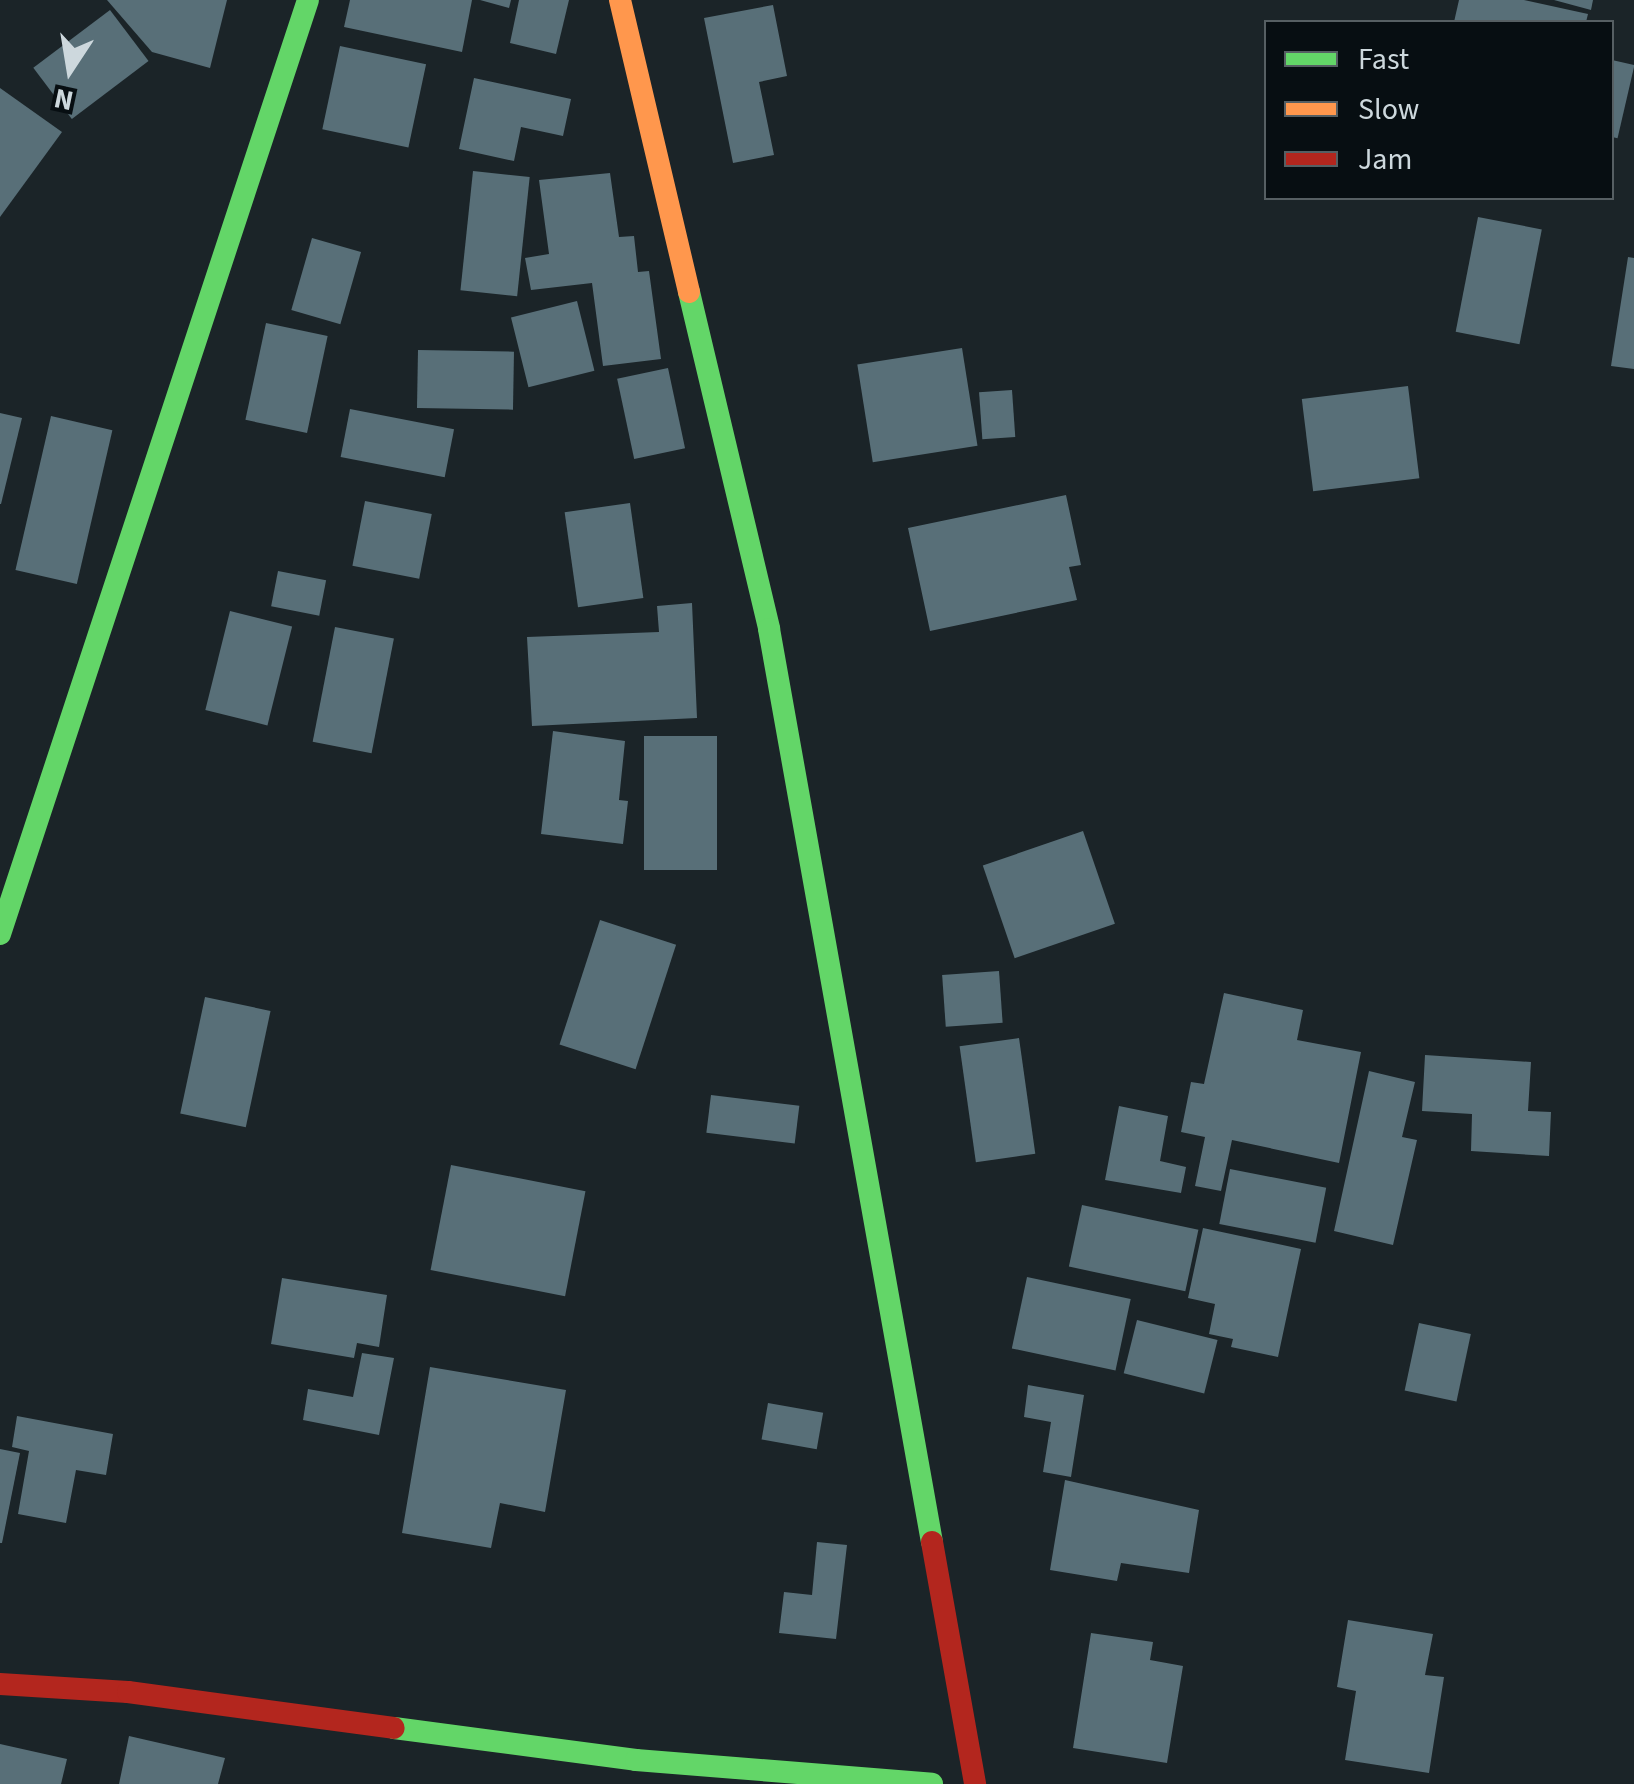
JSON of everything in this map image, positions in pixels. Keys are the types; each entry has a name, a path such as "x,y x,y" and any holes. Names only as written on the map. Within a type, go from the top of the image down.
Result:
{"street":[{"path":"0,934 308,0"},
{"path":"620,0 770,630 975,1784"},
{"path":"0,1684 128,1692 636,1760 932,1784"}],"building":[{"path":"107,0 227,0 210,68 152,52"},
{"path":"350,0 472,0 462,52 344,27"},
{"path":"480,0 511,0 509,8"},
{"path":"519,0 569,0 556,54 510,43"},
{"path":"1459,0 1524,0 1588,14 1586,20 1454,20"},
{"path":"1554,0 1593,0 1591,10"},
{"path":"773,5 787,76 759,82 774,155 733,163 704,18"},
{"path":"110,10 149,61 72,119 33,68"},
{"path":"340,46 426,64 408,147 322,129"},
{"path":"1614,60 1634,65 1618,138 1614,137"},
{"path":"474,78 571,99 563,136 521,127 514,161 459,149"},
{"path":"0,88 62,132 0,217"},
{"path":"473,171 530,177 517,296 460,290"},
{"path":"610,173 619,237 634,236 638,272 649,271 661,359 603,366 592,283 531,290 525,258 549,254 539,180"},
{"path":"1478,217 1542,229 1519,344 1456,332"},
{"path":"312,238 361,252 340,324 291,310"},
{"path":"1628,257 1634,258 1634,369 1611,366"},
{"path":"577,301 594,371 528,387 511,317"},
{"path":"266,323 328,336 307,433 245,420"},
{"path":"962,348 977,446 873,462 857,365"},
{"path":"418,350 514,352 513,410 417,408"},
{"path":"668,368 685,448 634,459 617,379"},
{"path":"1408,386 1419,478 1313,491 1302,399"},
{"path":"1012,390 1015,437 982,439 979,392"},
{"path":"350,409 454,429 445,477 341,457"},
{"path":"0,413 22,418 1,504 0,504"},
{"path":"51,416 112,430 77,584 15,570"},
{"path":"1066,495 1081,565 1069,567 1077,600 930,631 908,528"},
{"path":"365,501 432,514 419,579 352,566"},
{"path":"630,503 643,598 578,607 565,512"},
{"path":"278,571 326,580 319,616 271,606"},
{"path":"692,603 697,718 532,726 527,637 659,632 657,606"},
{"path":"230,611 292,626 267,725 205,710"},
{"path":"335,627 394,638 372,753 313,742"},
{"path":"553,731 625,741 619,800 628,801 623,844 541,834"},
{"path":"644,736 717,736 717,870 644,870"},
{"path":"1083,831 1115,924 1015,958 983,866"},
{"path":"600,920 676,945 636,1069 560,1045"},
{"path":"999,971 1003,1023 946,1027 942,975"},
{"path":"1224,993 1303,1010 1297,1040 1361,1052 1339,1163 1232,1140 1221,1191 1195,1186 1205,1137 1181,1132 1191,1082 1204,1084"},
{"path":"205,997 271,1011 246,1127 180,1113"},
{"path":"1019,1038 1035,1154 976,1162 960,1046"},
{"path":"1425,1055 1531,1062 1528,1111 1551,1112 1549,1156 1471,1151 1472,1114 1422,1111"},
{"path":"1369,1071 1415,1082 1402,1137 1417,1140 1393,1245 1334,1231"},
{"path":"711,1095 799,1106 795,1144 706,1133"},
{"path":"1119,1106 1168,1116 1160,1161 1186,1167 1181,1193 1105,1180"},
{"path":"451,1165 585,1191 565,1296 431,1270"},
{"path":"1230,1169 1326,1188 1316,1243 1219,1224"},
{"path":"1082,1205 1198,1230 1185,1291 1069,1267"},
{"path":"1203,1228 1301,1249 1278,1357 1231,1347 1233,1339 1209,1334 1215,1304 1188,1298"},
{"path":"1027,1277 1131,1299 1116,1370 1012,1348"},
{"path":"282,1278 387,1295 379,1347 357,1343 354,1358 271,1344"},
{"path":"1137,1320 1218,1340 1204,1393 1124,1373"},
{"path":"1419,1323 1471,1334 1456,1402 1405,1390"},
{"path":"362,1353 394,1358 379,1435 303,1420 308,1389 353,1397"},
{"path":"430,1367 566,1390 545,1512 500,1503 491,1548 402,1533"},
{"path":"1028,1385 1084,1395 1071,1477 1043,1472 1051,1422 1024,1417"},
{"path":"768,1403 823,1413 817,1449 762,1439"},
{"path":"17,1416 113,1434 106,1475 76,1470 66,1523 18,1514 29,1451 12,1447"},
{"path":"0,1449 20,1453 2,1543 0,1543"},
{"path":"1065,1480 1199,1510 1189,1573 1121,1563 1117,1581 1050,1570"},
{"path":"817,1542 847,1545 836,1639 779,1633 784,1592 812,1595"},
{"path":"1348,1620 1433,1634 1425,1675 1444,1677 1429,1773 1345,1760 1356,1691 1337,1687"},
{"path":"1091,1633 1153,1642 1150,1660 1183,1666 1167,1763 1073,1748"},
{"path":"129,1736 225,1758 218,1784 119,1784"},
{"path":"0,1744 67,1759 61,1784 0,1784"}],"traffic: fast":[{"path":"0,934 308,0"},
{"path":"689,292 769,629 932,1542"},
{"path":"394,1728 636,1760 932,1784"}],"traffic: slow":[{"path":"620,0 689,292"}],"traffic: jam":[{"path":"932,1542 975,1784"},
{"path":"0,1684 128,1692 394,1728"}]}
